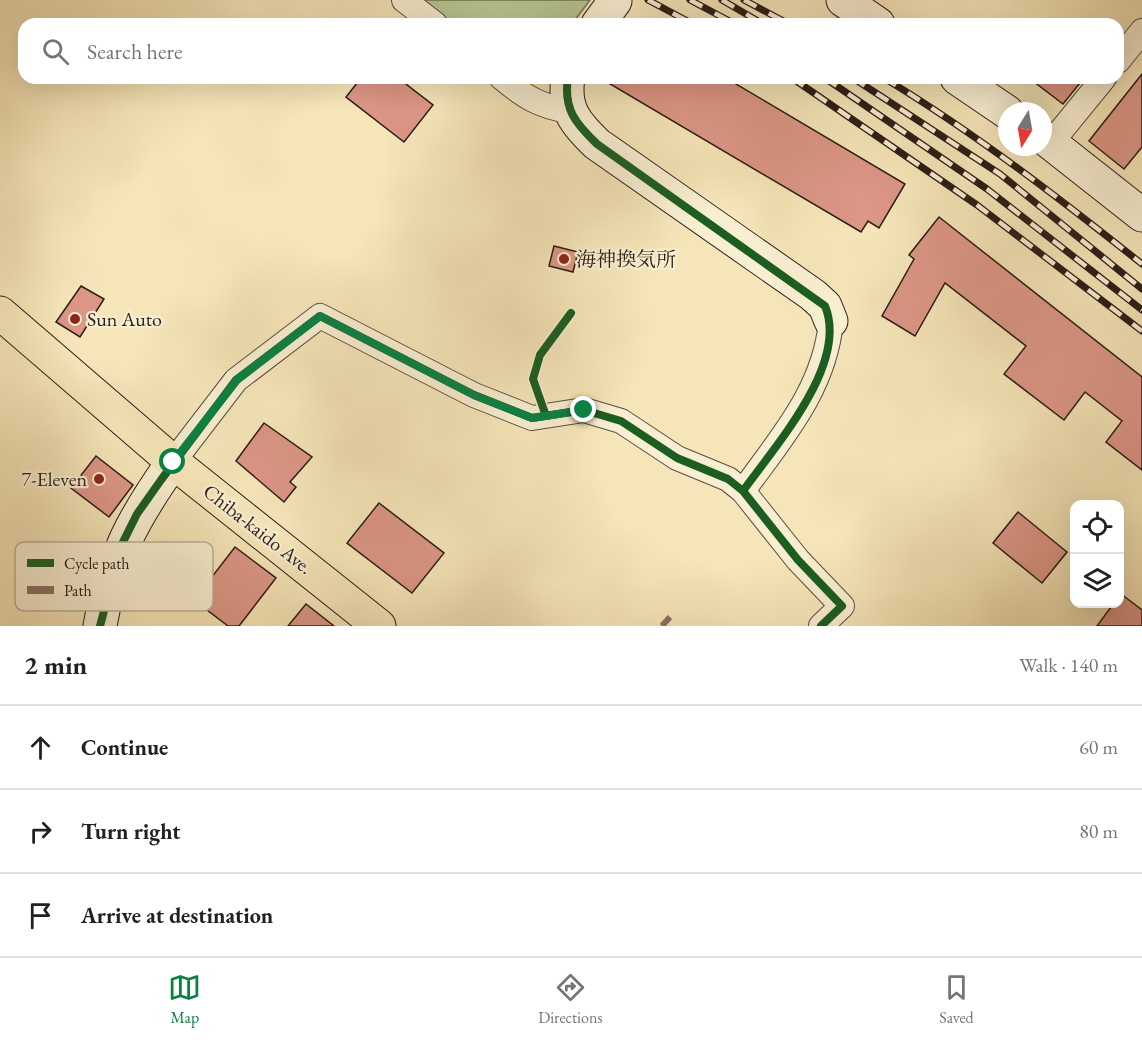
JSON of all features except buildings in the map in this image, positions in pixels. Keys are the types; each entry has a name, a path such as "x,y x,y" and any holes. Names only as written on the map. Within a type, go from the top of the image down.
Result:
{"highway":[{"name":"Chiba-kaido Ave.","path":"0,313 173,462 380,626"}],"street":[{"path":"404,0 427,18"},
{"path":"843,0 869,18"},
{"path":"602,18 615,1"},
{"path":"1124,53 1142,31"},
{"path":"509,84 544,107 569,111"},
{"path":"567,84 565,94 569,111 577,125 597,144 813,295 825,306 831,321 829,342 811,394 743,491"},
{"path":"966,84 998,106"},
{"path":"1052,135 1098,84"},
{"path":"1052,144 1142,214"},
{"path":"123,542 137,514 173,462 237,380 320,316 474,395 532,418 584,410 621,422 677,458 728,479 743,491 798,560 842,606 821,626"},
{"path":"100,626 104,611"}],"green space":[{"path":"420,0 590,0 576,18 442,18"}],"railway":[{"path":"648,0 682,18"},
{"path":"690,0 724,18"},
{"path":"722,0 753,18"},
{"path":"744,0 778,18"},
{"path":"801,84 977,205 1142,331"},
{"path":"834,84 987,189 1142,310"},
{"path":"862,84 1000,174 1142,289"},
{"path":"894,84 1016,167 1142,264"}],"marked path":[{"path":"662,626 670,617"}],"cycle path":[{"path":"567,84 569,107 577,123 597,144 825,306 830,329 827,353 818,378 789,428 743,491 798,560 842,606 821,626"},
{"path":"546,416 533,379 540,355 571,313"},
{"path":"123,542 137,514 236,380 320,316 474,395 532,418 584,410 621,421 677,458 728,479 743,491"},
{"path":"100,626 104,611"}],"place":[{"name":"海神換気所","path":"564,259"},
{"name":"Sun Auto","path":"75,319"},
{"name":"7-Eleven","path":"99,479"}],"route":[{"path":"173,462 237,380 320,316 390,350 422,370 474,395 532,418 584,410"}]}
